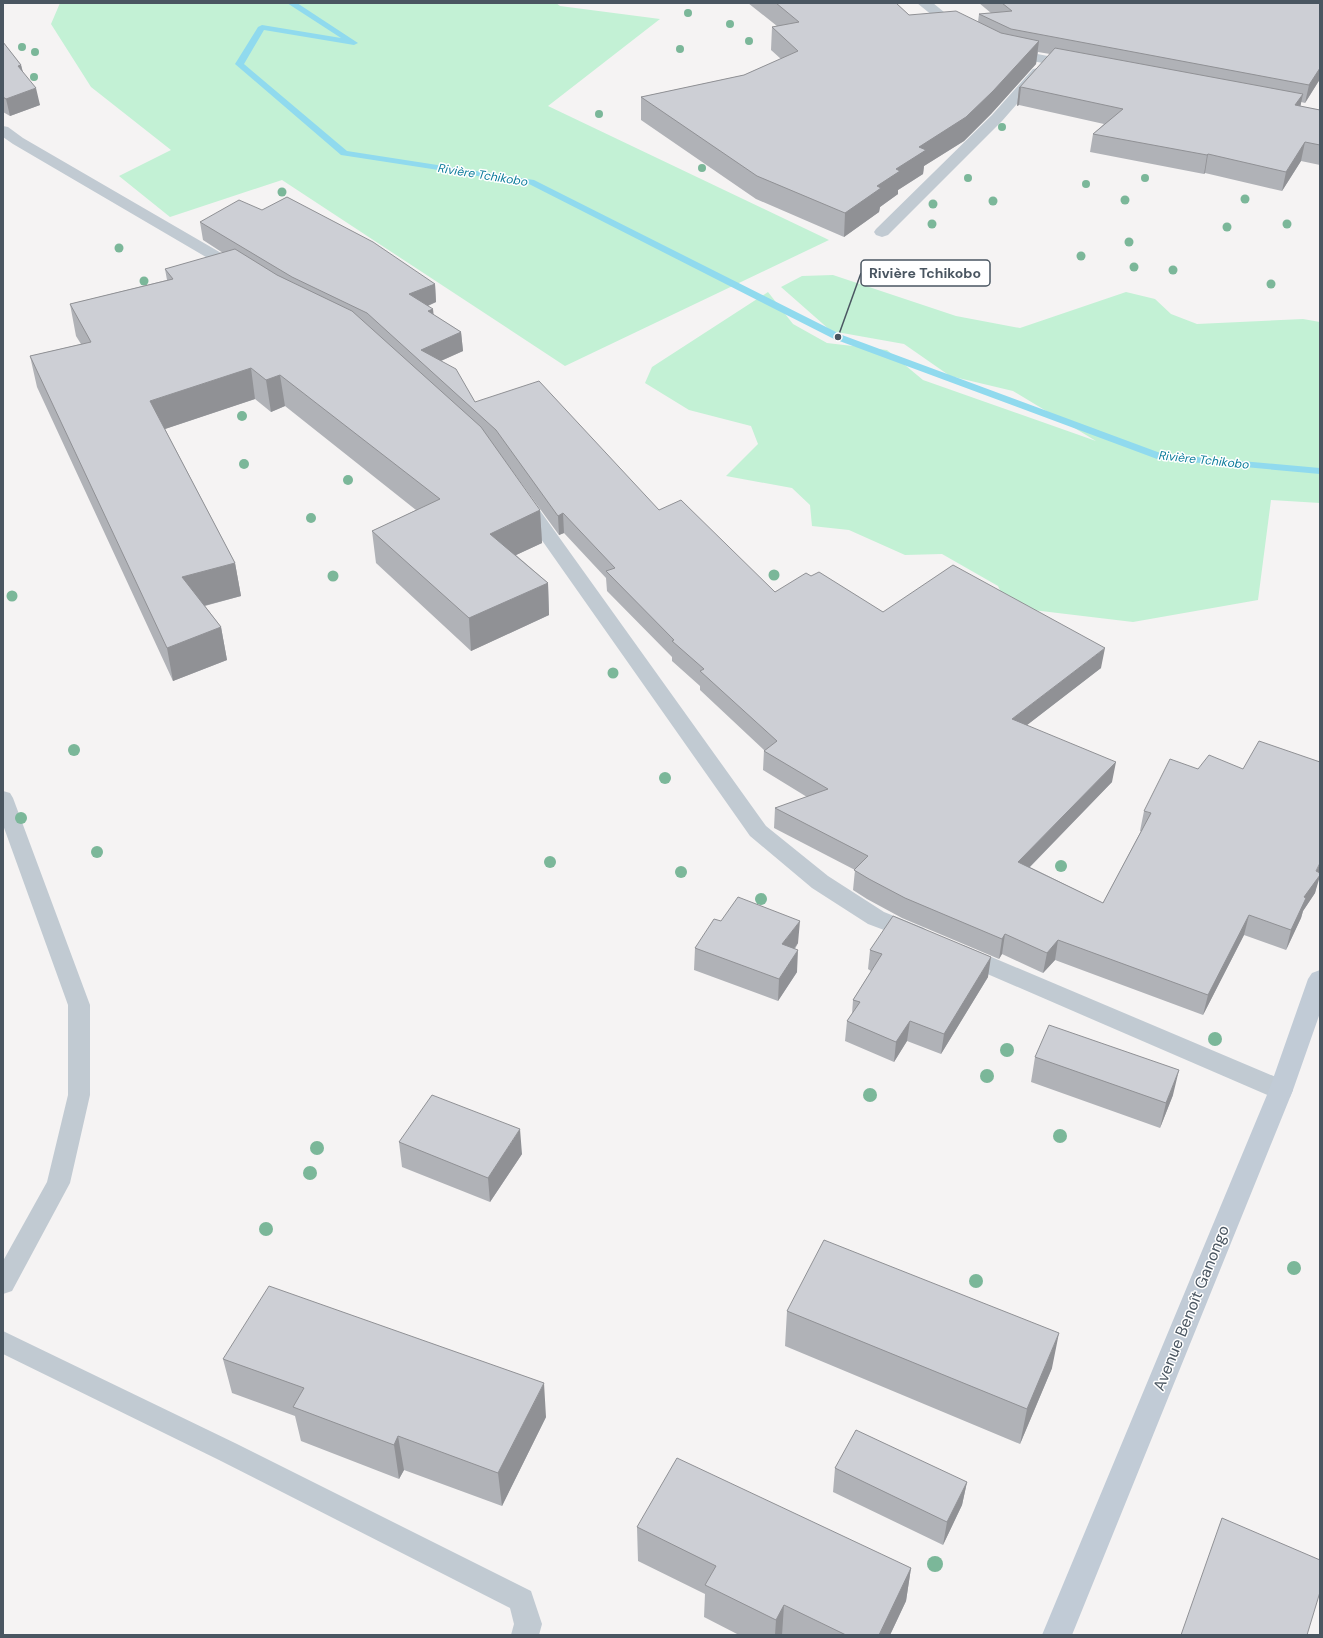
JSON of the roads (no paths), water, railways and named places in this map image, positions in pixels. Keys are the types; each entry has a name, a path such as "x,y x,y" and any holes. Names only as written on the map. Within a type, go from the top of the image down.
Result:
{"street":[{"path":"924,3 952,26 972,37"},
{"path":"992,46 1005,52 1087,68"},
{"path":"882,232 997,118 1048,61"},
{"path":"3,130 18,142 212,253 256,281"},
{"path":"512,486 758,831 820,882 876,918 1282,1090"},
{"name":"Avenue Benoît Ganongo","path":"1057,1635 1282,1090 1320,979"}],"lane":[{"path":"3,798 79,1005 79,1095 58,1183 3,1284"},
{"path":"3,1342 228,1452 521,1600 528,1624 525,1635"}],"waterway":[{"name":"Rivière Tchikobo","path":"291,3 354,43 262,27 239,64 344,153 531,182 838,337 1161,457 1320,471"}],"place":[{"name":"Rivière Tchikobo","path":"838,337"}]}
